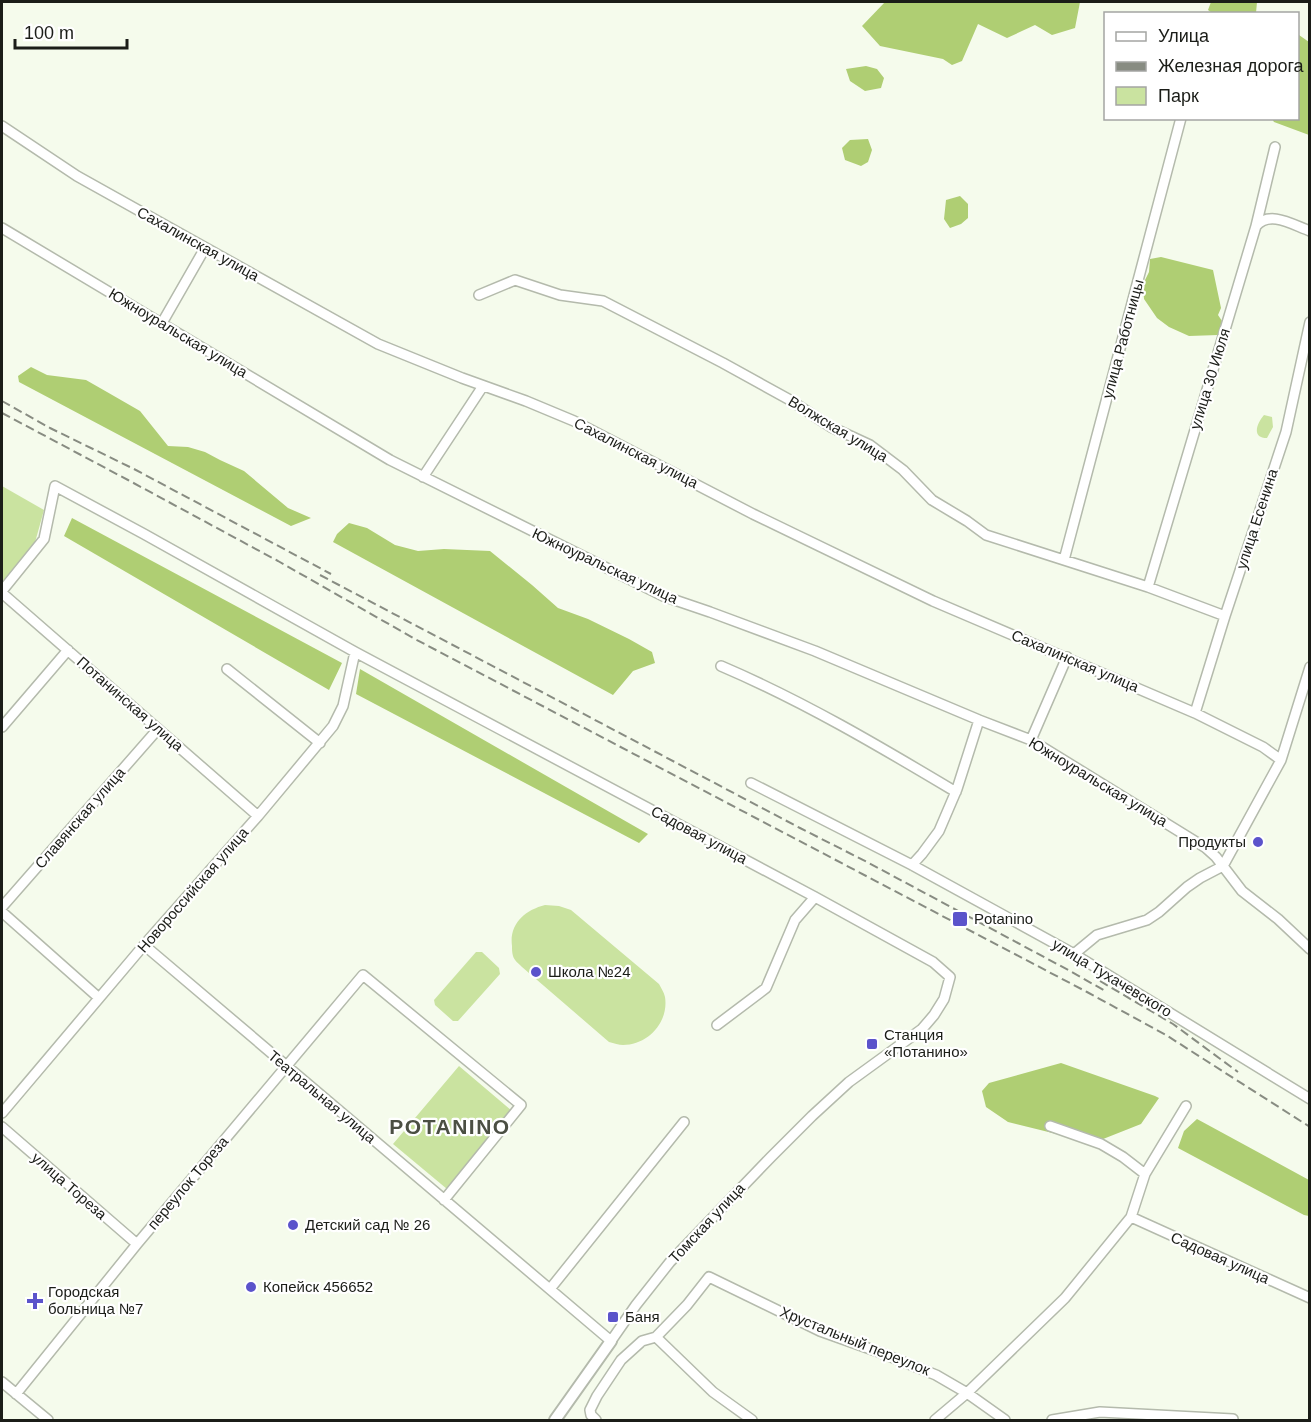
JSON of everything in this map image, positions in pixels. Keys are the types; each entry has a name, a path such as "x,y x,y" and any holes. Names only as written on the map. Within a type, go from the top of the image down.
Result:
{"street":[{"name":"улица Работницы","path":"1065,560 1180,120"},
{"name":"Сахалинская улица","path":"2,126 77,176 378,344 574,420 753,514 933,602 1195,712 1263,747 1281,760"},
{"name":"улица 30 Июля","path":"1148,587 1256,226 1275,147"},
{"path":"1256,226 1260,221 1275,219 1310,231"},
{"name":"Южноуральская улица","path":"2,228 390,460 423,477 663,596 815,651 1031,740 1206,848 1242,891 1278,919 1310,950"},
{"path":"162,323 205,248"},
{"name":"Волжская улица","path":"478,296 515,280 560,295 603,301 790,400 831,427 870,445 903,470 932,500 986,535 1148,587 1224,616"},
{"name":"улица Есенина","path":"1195,712 1224,616 1286,432 1310,322"},
{"path":"423,477 483,386"},
{"name":"Садовая улица","path":"2,592 44,539 55,486 355,652 933,962 950,977 944,999 922,1029 889,1052"},
{"name":"Потанинская улица","path":"2,592 258,816"},
{"path":"2,727 68,650"},
{"name":"Новороссийская улица","path":"2,1113 144,945 320,743 333,726 343,706 355,652"},
{"path":"1031,740 1066,657"},
{"path":"721,666 783,694 867,739 956,792"},
{"path":"1074,954 1097,935 1147,920 1160,912 1187,887 1223,866 1281,760 1310,667"},
{"path":"227,669 320,743"},
{"path":"912,865 939,831 956,792 979,720"},
{"name":"Славянская улица","path":"2,906 158,729"},
{"name":"улица Тухачевского","path":"750,783 912,865 1074,954 1310,1099"},
{"path":"717,1025 766,988 795,920 815,897"},
{"path":"2,912 99,998"},
{"name":"Театральная улица","path":"144,945 611,1341"},
{"name":"переулок Тореза","path":"16,1394 137,1244 363,975 521,1105 444,1200"},
{"name":"Томская улица","path":"555,1420 670,1262 812,1116 849,1082 889,1052"},
{"path":"935,1420 967,1393 1065,1298 1131,1217 1145,1174 1186,1106"},
{"path":"550,1289 684,1122"},
{"path":"1050,1126 1101,1144 1145,1174"},
{"name":"улица Тореза","path":"2,1127 137,1244"},
{"name":"Садовая улица","path":"1131,1217 1310,1298"},
{"name":"Хрустальный переулок","path":"656,1336 687,1305 709,1277 820,1330 936,1375 967,1393 1005,1420"},
{"path":"596,1420 590,1410 621,1360 642,1341 656,1336 713,1392 752,1420"},
{"path":"2,1382 48,1420"},
{"path":"1052,1420 1100,1412 1233,1419"}],"green space":[{"path":"885,2 1080,2 1075,28 1052,35 1035,25 1007,38 978,24 962,61 952,65 943,59 880,46 862,26"},
{"path":"1211,2 1257,2 1256,12 1211,12 1208,10"},
{"path":"1299,35 1309,42 1309,135 1273,120 1299,120"},
{"path":"866,66 877,69 884,78 881,88 865,91 850,81 846,69"},
{"path":"868,139 872,150 868,162 861,166 845,160 842,148 850,140"},
{"path":"960,196 968,204 968,218 961,224 950,228 944,219 946,200"},
{"path":"1161,257 1213,270 1221,308 1218,315 1222,321 1218,335 1189,336 1169,327 1157,318 1144,299 1143,284 1149,272 1150,259"},
{"path":"31,367 47,375 86,380 140,411 168,446 188,447 205,452 244,471 288,508 311,518 291,526 19,382 18,376"},
{"path":"1264,415 1272,417 1273,427 1267,438 1257,433 1259,422"},
{"path":"2,486 44,510 34,546 2,585"},
{"path":"72,518 342,663 329,690 64,536"},
{"path":"349,523 367,528 395,545 418,551 444,549 490,551 558,608 588,619 652,652 655,663 633,671 613,695 333,542 337,534"},
{"path":"360,669 648,834 639,843 356,694"},
{"path":"545,905 571,910 659,984 665,997 664,1015 655,1030 648,1036 632,1044 621,1045 609,1042 515,960 512,954 512,938 516,925 525,914"},
{"path":"476,952 482,952 499,968 500,974 458,1021 453,1021 435,1005 434,1000"},
{"path":"1061,1063 1159,1098 1141,1124 1093,1143 1008,1122 986,1107 982,1091 989,1083"},
{"path":"459,1066 512,1111 447,1189 393,1144"},
{"path":"1197,1119 1309,1180 1309,1216 1178,1148 1184,1131"}],"railway":[{"path":"2,401 331,574"},
{"path":"2,413 278,561 415,639 1166,1035 1310,1127"},
{"path":"320,575 867,862 1107,992"},
{"path":"1100,981 1173,1024 1238,1072"}],"place":[{"name":"Продукты","path":"1258,842"},
{"name":"Potanino","path":"960,919"},
{"name":"Школа №24","path":"536,972"},
{"name":"Станция «Потанино»","path":"872,1044"},
{"name":"Детский сад № 26","path":"293,1225"},
{"name":"Копейск 456652","path":"251,1287"},
{"name":"Городская больница №7","path":"35,1301"},
{"name":"Баня","path":"613,1317"}],"district":[{"name":"POTANINO","path":"450,1127"}]}
